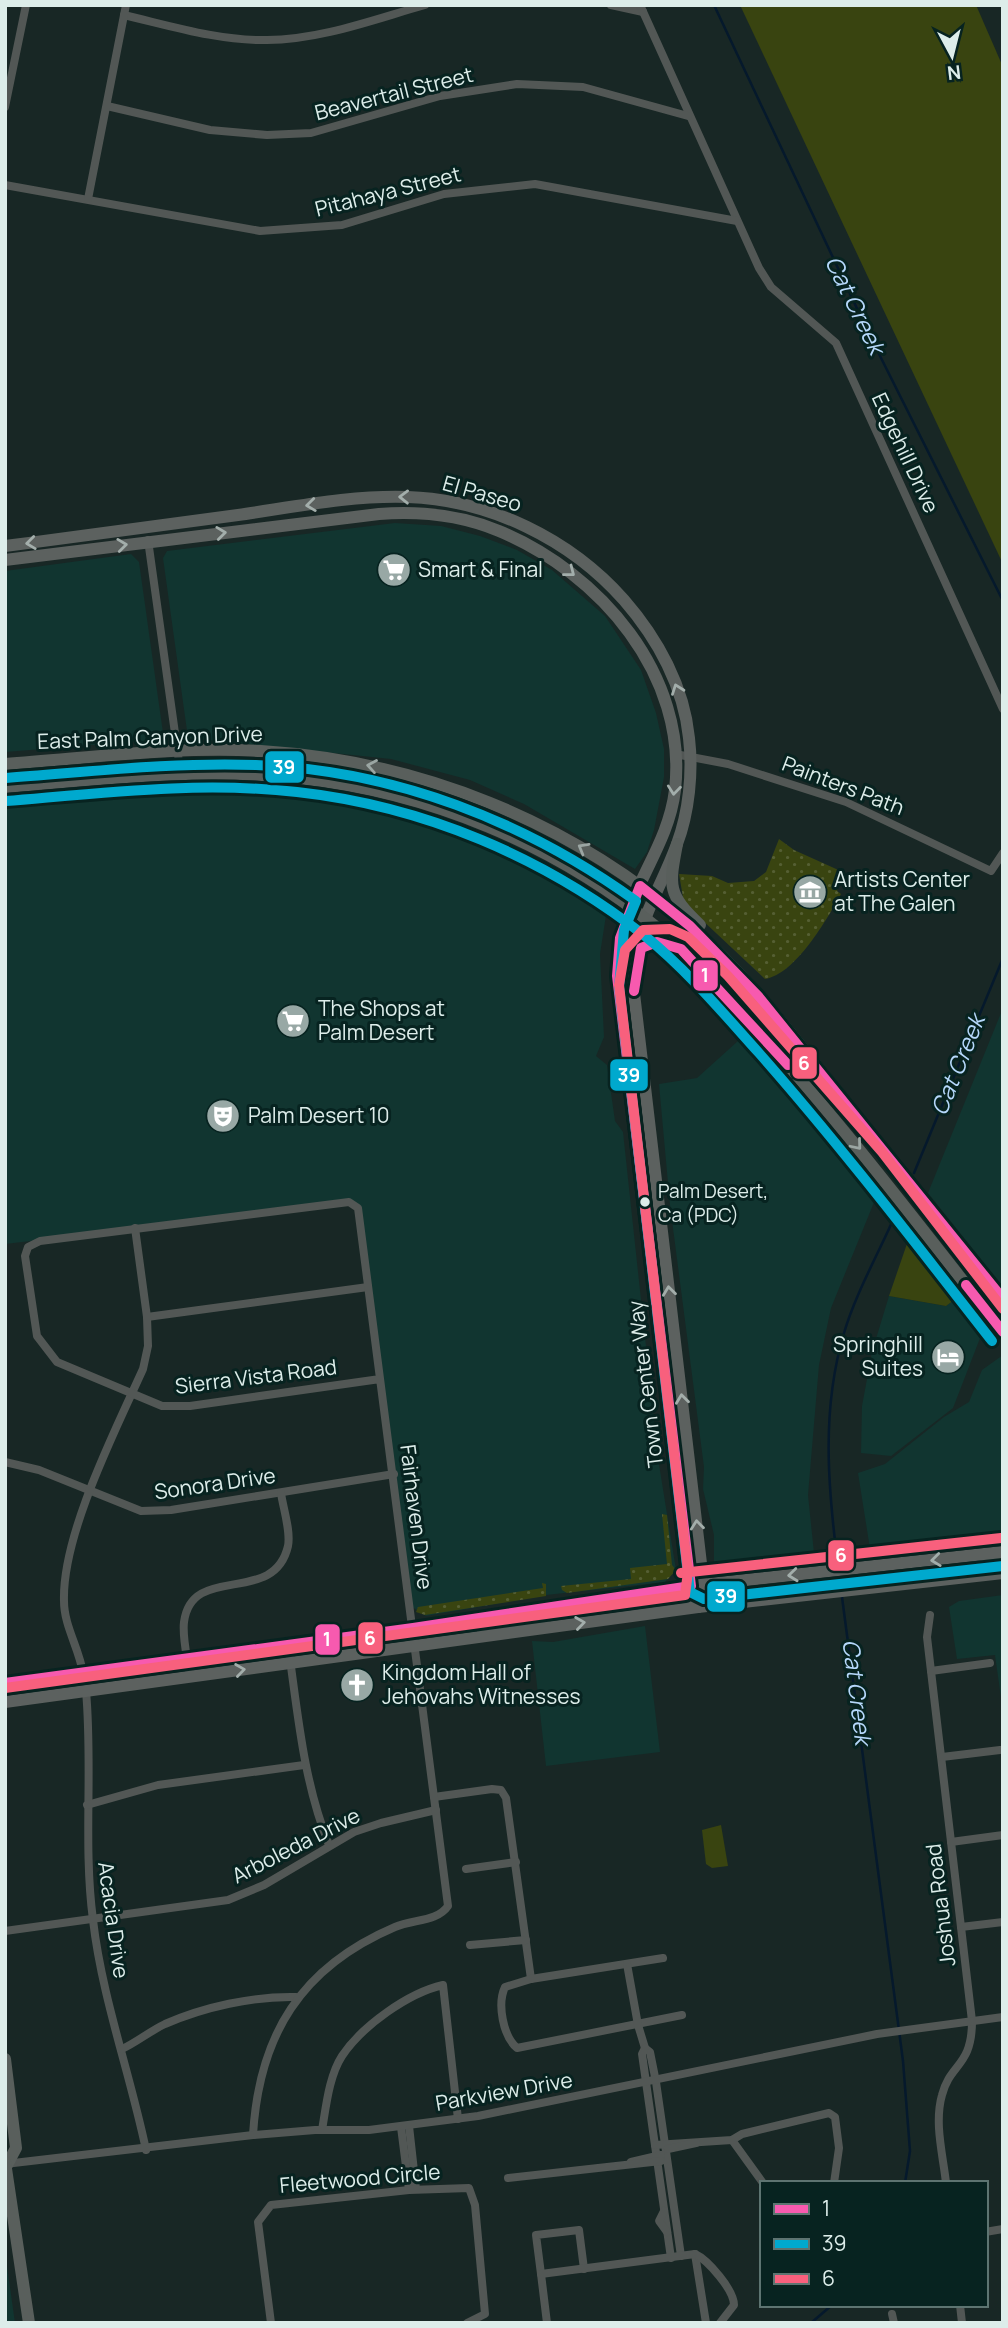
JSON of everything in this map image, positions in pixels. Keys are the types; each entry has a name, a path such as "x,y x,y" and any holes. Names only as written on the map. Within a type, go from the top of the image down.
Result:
{"main road":[{"name":"East Palm Canyon Drive","path":"5,764 176,753 260,751 300,755 385,768 434,782 482,798 586,849 653,896 690,926 726,962 812,1060 1003,1298"},
{"name":"East Palm Canyon Drive","path":"5,787 230,774 298,778 381,791 427,804 522,842 570,867 643,918 681,949 829,1112 1003,1332"},
{"path":"677,844 671,877 675,898 707,931 726,962"},
{"path":"633,985 641,948 657,942 681,949"},
{"path":"829,1112 844,1116 875,1140"},
{"path":"5,2059 16,2148 6,2164 29,2323"}],"street":[{"path":"5,107 9,67 26,5"},
{"path":"88,199 125,10 193,32 268,40 325,33 425,5"},
{"path":"611,5 642,9"},
{"name":"Edgehill Drive","path":"642,9 688,116 759,268 771,287 836,344 1003,709"},
{"name":"Beavertail Street","path":"107,106 209,130 267,135 311,133 440,96 517,84 583,87 688,116"},
{"name":"Pitahaya Street","path":"5,185 260,230 302,230 342,225 444,194 535,184 737,221"},
{"name":"El Paseo","path":"5,546 365,498 407,497 458,503 517,523 585,562 612,587 642,622 658,647 679,693 687,721 690,755 687,799 677,844 643,918"},
{"name":"El Paseo","path":"5,560 398,512 432,514 499,531 562,565 599,597 624,626 659,685 670,720 675,754 675,789 668,826 640,886"},
{"path":"147,528 181,776"},
{"path":"68,552 72,545 91,542 103,533"},
{"name":"Painters Path","path":"675,754 728,764 846,802 991,871 1003,853"},
{"name":"Town Center Way","path":"640,886 629,908 620,938 618,994 696,1585"},
{"name":"Town Center Way","path":"643,918 634,957 633,985 698,1607"},
{"name":"Fairhaven Drive","path":"135,1228 349,1202 358,1208 448,1906 443,1913 397,1926 365,1941 320,1973 296,1997"},
{"path":"83,1673 64,1601 70,1549 143,1369 148,1346 147,1317 135,1228"},
{"name":"Sierra Vista Road","path":"135,1228 40,1241 28,1247 25,1256 37,1336 57,1362 162,1405 190,1406 380,1379"},
{"path":"147,1317 368,1287"},
{"name":"Sonora Drive","path":"5,1462 38,1471 141,1511 171,1510 394,1474"},
{"path":"190,1676 184,1622 194,1598 209,1589 257,1581 281,1565 289,1544 281,1493"},
{"path":"5,1683 188,1660 696,1585 1003,1552"},
{"path":"953,1580 974,1568 1003,1562"},
{"path":"5,1702 698,1607 1003,1573"},
{"path":"467,1639 492,1627 547,1616 555,1605"},
{"name":"Joshua Road","path":"930,1615 927,1637 972,2021 969,2052 942,2092 940,2105 946,2181"},
{"path":"288,1645 304,1765 313,1806 328,1844"},
{"path":"931,1671 990,1663"},
{"path":"86,1691 89,1683 95,1679 123,1675 148,1665"},
{"path":"29,1699 48,1689 74,1684 83,1673"},
{"name":"Acacia Drive","path":"86,1691 90,1748 86,1861 92,1919 103,1981 146,2150"},
{"path":"942,1757 1000,1750"},
{"path":"87,1805 158,1785 304,1765"},
{"path":"434,1797 501,1790 506,1798 531,1979"},
{"name":"Arboleda Drive","path":"5,1931 228,1900 264,1885 328,1844 381,1823 436,1810"},
{"path":"951,1842 1003,1835"},
{"path":"466,1869 516,1862"},
{"path":"961,1927 1003,1922"},
{"path":"470,1945 526,1940"},
{"path":"663,1958 531,1979 505,1987 501,1996 506,2030 517,2048 682,2015"},
{"path":"627,1964 645,2048 642,2054 651,2083 667,2199 677,2230 681,2256"},
{"path":"322,2130 329,2093 342,2057 397,2004 443,1986 458,2119"},
{"path":"122,2049 163,2025 200,2011 275,1996 296,1997 269,2053 255,2099 253,2135"},
{"name":"Parkview Drive","path":"6,2164 146,2150 253,2135 405,2127 651,2083 877,2034 1003,2017"},
{"path":"508,2178 644,2160 680,2145 732,2140 742,2134 829,2113 835,2116 838,2127 834,2181"},
{"path":"405,2127 412,2189"},
{"path":"732,2140 762,2181"},
{"name":"Fleetwood Circle","path":"271,2323 258,2222 271,2205 412,2189 469,2188 475,2205 485,2314 467,2323"},
{"path":"667,2199 664,2211 671,2258"},
{"path":"547,2323 537,2235 579,2230 584,2269"},
{"path":"667,2232 677,2230"},
{"path":"695,2254 706,2323"},
{"path":"541,2274 695,2254 703,2258 733,2296 734,2305 720,2323"}],"shaded area":[{"path":"395,523 441,526 480,536 517,550 552,570 605,616 641,670 656,713 664,749 664,777 654,830 647,852 635,869 524,804 470,780 391,759 188,738 163,558 167,551"},
{"path":"131,554 139,562 163,733 154,740 5,752 5,571"},
{"name":"The Shops at Palm Desert","path":"219,784 321,790 450,824 515,854 607,909 600,954 604,1037 596,1056 607,1065 615,1121 623,1132 658,1458 676,1570 665,1582 546,1595 426,1616 412,1607 357,1203 5,1244 5,798 162,793"},
{"path":"1003,1008 1003,1287 928,1193"},
{"path":"738,1041 799,1104 877,1195 831,1308 819,1365 808,1495 814,1553 722,1566 714,1562 714,1535 703,1489 704,1467 670,1205 659,1084 697,1078"},
{"path":"889,1296 946,1306 958,1297 982,1333 953,1408 891,1456 861,1453 862,1406 872,1352"},
{"path":"1003,1355 1003,1542 871,1555 858,1473 885,1464 944,1417 969,1402 982,1370"},
{"path":"1003,1595 1003,1712 995,1655 957,1659 949,1607 959,1601"},
{"path":"645,1626 660,1752 546,1766 532,1641 553,1642"},
{"path":"5,2252 15,2323 5,2323"}],"green space":[{"path":"740,5 976,5 1003,67 1003,564"},
{"path":"779,839 794,850 845,873 837,891 841,894 809,944 788,967 765,979 684,903 679,874 712,876 728,883 754,881 766,872"},
{"path":"910,1235 958,1297 946,1306 889,1296"},
{"path":"662,1514 667,1515 672,1565 676,1570 668,1579 567,1593 562,1590 561,1586 631,1579 630,1568 667,1564"},
{"path":"542,1583 546,1584 546,1596 425,1615 416,1612 418,1607 543,1588"},
{"path":"721,1825 728,1866 712,1868 706,1864 702,1830"}],"waterway":[{"name":"Cat Creek","path":"714,5 869,334 1003,601"},
{"name":"Cat Creek","path":"914,1173 1003,958"},
{"name":"Cat Creek","path":"838,1566 829,1478 832,1391 844,1333 855,1302 897,1211"},
{"name":"Cat Creek","path":"842,1597 903,2061 910,2151 905,2181"},
{"name":"Cat Creek","path":"811,2323 830,2307"}],"transit line":[{"name":"39","path":"6,778 225,764 307,769 358,777 408,789 503,824 593,872 636,901 624,930 619,987 690,1592 704,1599 1003,1566"},
{"name":"39","path":"6,801 188,788 297,792 391,809 436,823 524,859 566,882 645,936 704,992 819,1124 992,1341"},
{"name":"1","path":"5,1683 413,1628 691,1586 617,976 620,938 640,886 690,926 758,996 1003,1299"},
{"name":"6","path":"5,1688 685,1595 688,1572 619,985 625,950 643,930 670,929 688,937 728,976 882,1152 1003,1309"},
{"name":"1","path":"634,991 641,948 657,942 681,949 788,1065"},
{"name":"1","path":"966,1285 1003,1332"},
{"name":"6","path":"681,1573 1001,1538"}],"place":[{"name":"Smart & Final","path":"394,570"},
{"name":"Artists Center at The Galen","path":"810,892"},
{"name":"The Shops at Palm Desert","path":"293,1021"},
{"name":"Palm Desert 10","path":"223,1116"},
{"name":"Palm Desert, Ca (PDC)","path":"645,1202"},
{"name":"Springhill Suites","path":"948,1357"},
{"name":"Kingdom Hall of Jehovahs Witnesses","path":"357,1685"}]}
